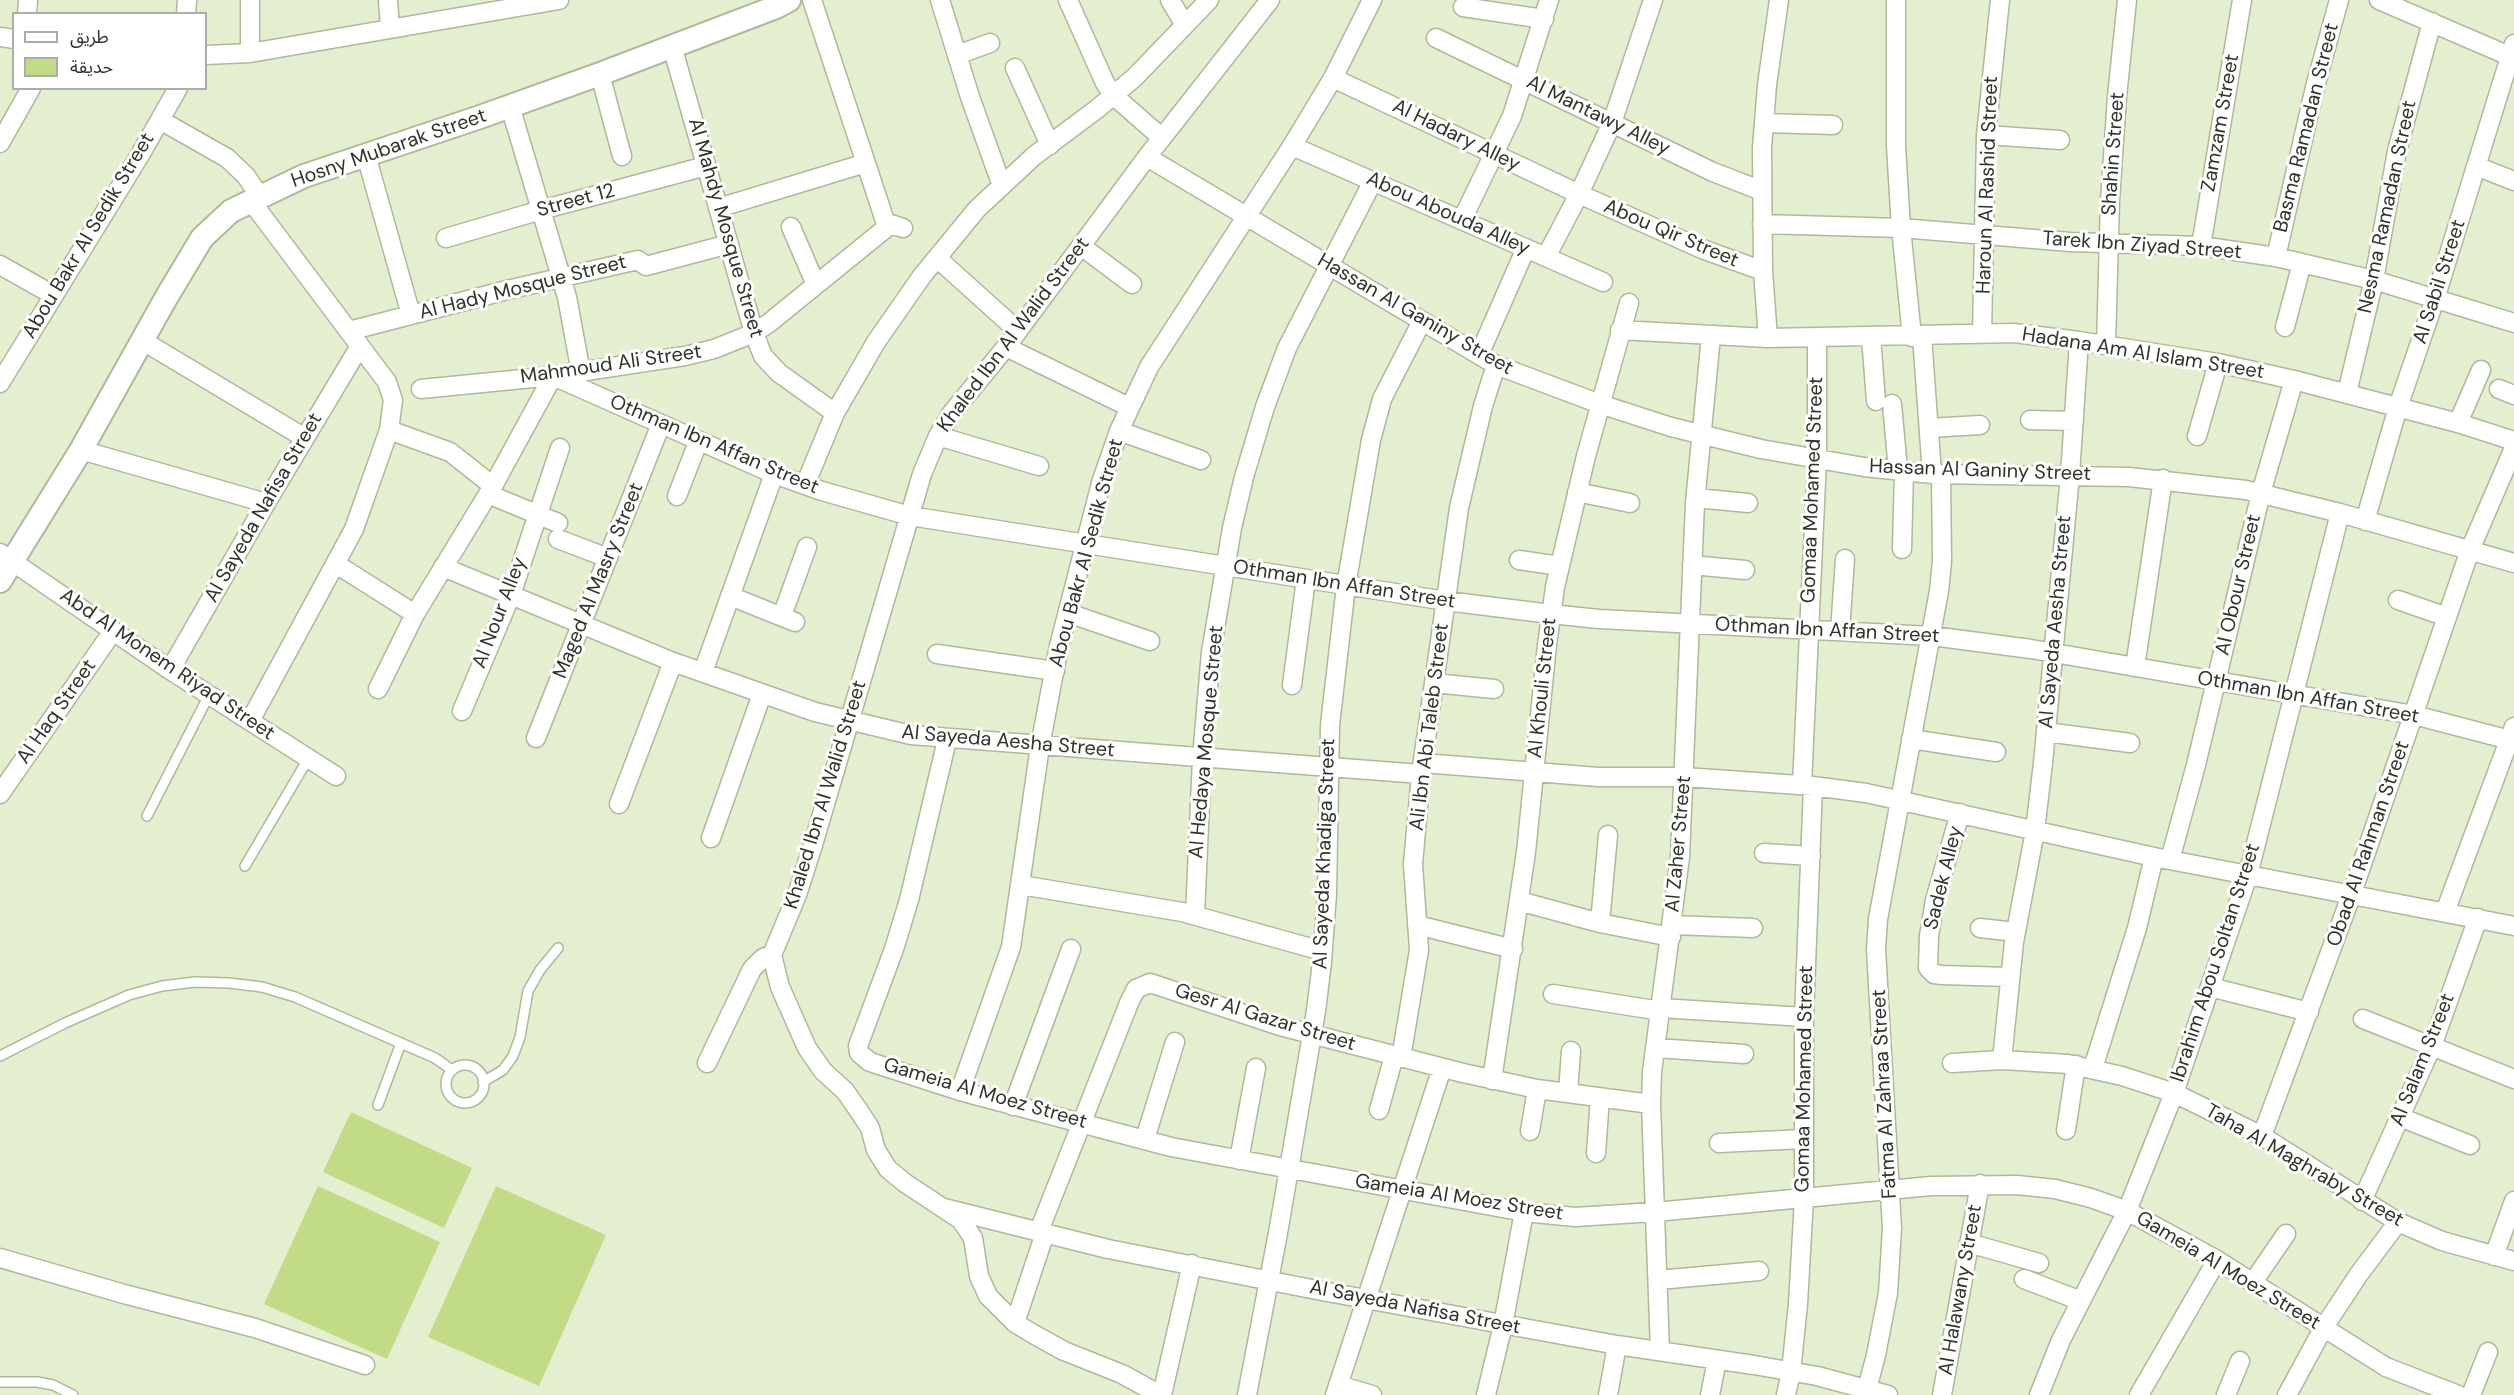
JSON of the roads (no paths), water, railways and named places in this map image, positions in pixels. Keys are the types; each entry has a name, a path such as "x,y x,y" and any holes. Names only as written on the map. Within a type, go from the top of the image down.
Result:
{"street":[{"path":"250,0 250,53"},
{"path":"388,0 390,29"},
{"path":"207,55 250,53 390,29 474,7 559,0"},
{"name":"Hosny Mubarak Street","path":"0,581 7,557 81,450 202,238 231,211 304,176 600,74 789,0"},
{"path":"718,208 866,163 812,0"},
{"path":"940,0 1002,186"},
{"path":"1068,0 1098,69 1113,95 1162,138"},
{"path":"1170,0 1185,25"},
{"path":"805,485 835,413 876,342 937,258 977,209 1050,145 1135,77 1209,0"},
{"name":"Khaled Ibn Al Walid Street","path":"772,955 797,895 922,474 938,436 951,414 1006,346 1147,157 1270,0"},
{"name":"Abou Bakr Al Sedik Street","path":"960,1091 1011,947 1040,746 1055,671 1085,545 1106,467 1119,431 1149,367 1292,146 1333,78 1372,0"},
{"path":"1462,220 1495,155 1525,81 1549,0"},
{"path":"1546,257 1579,194 1611,123 1653,0"},
{"path":"1768,338 1763,271 1762,191 1765,123 1779,0"},
{"name":"Fatma Al Zahraa Street","path":"1867,1389 1887,1293 1892,1228 1876,949 1882,887 1932,636 1942,561 1937,474 1901,228 1896,146 1896,0"},
{"name":"Haroun Al Rashid Street","path":"1983,334 1986,135 2000,0"},
{"name":"Shahin Street","path":"2106,345 2117,97 2127,0"},
{"name":"Zamzam Street","path":"2201,246 2242,0"},
{"name":"Basma Ramadan Street","path":"2276,257 2315,87 2339,0"},
{"path":"2379,0 2513,53"},
{"path":"1463,8 1544,19"},
{"name":"Nesma Ramadan Street","path":"2347,393 2374,280 2397,151 2432,22"},
{"name":"Al Mantawy Alley","path":"1436,39 1713,172 1762,191"},
{"path":"957,55 990,43"},
{"name":"Al Mahdy Mosque Street","path":"672,46 753,333 763,356 779,373 835,413"},
{"name":"Al Sabil Street","path":"2365,521 2398,407 2435,299 2513,53"},
{"path":"1015,68 1050,145"},
{"path":"600,74 622,156"},
{"name":"Al Hadary Alley","path":"1333,78 1579,194"},
{"path":"0,143 30,90"},
{"name":"Abou Bakr Al Sedik Street","path":"3,372 53,295 177,90"},
{"path":"510,106 561,278 581,373"},
{"path":"160,120 227,158 246,176 255,199 387,382 393,400 389,430 354,529 250,721"},
{"path":"1765,123 1833,125"},
{"path":"1986,135 2060,140"},
{"name":"Abou Abouda Alley","path":"1292,146 1603,282"},
{"path":"366,155 411,315"},
{"name":"Hassan Al Ganiny Street","path":"1147,157 1496,365 1600,404 1702,435 1817,459 1901,471 1937,474 2070,475 2163,479 2261,494 2340,513 2514,563"},
{"name":"Mahmoud Ali Street","path":"421,389 581,373 685,356 714,349 753,333 895,227 866,163"},
{"name":"Street 12","path":"446,238 706,166"},
{"path":"2476,166 2514,182"},
{"name":"Al Hedaya Mosque Street","path":"1195,915 1211,652 1248,462 1287,348 1373,181"},
{"name":"Abou Qir Street","path":"1579,194 1702,249 1763,271"},
{"name":"Tarek Ibn Ziyad Street","path":"1762,224 1901,228 2109,244 2201,246 2302,262 2374,280 2514,323"},
{"path":"791,227 816,285"},
{"name":"Al Hady Mosque Street","path":"354,339 411,315 638,260 646,266 729,244"},
{"path":"1081,246 1132,284"},
{"path":"1479,356 1526,248"},
{"path":"937,258 1017,330"},
{"path":"2285,327 2302,262"},
{"path":"0,265 53,295"},
{"name":"Al Khouli Street","path":"1492,1080 1513,949 1551,614 1577,492 1629,303"},
{"name":"Al Sayeda Khadiga Street","path":"1247,1395 1289,1169 1322,951 1327,894 1330,725 1346,586 1371,440 1382,399 1422,321"},
{"name":"Hadana Am Al Islam Street","path":"1620,330 1768,338 2014,333 2079,341 2217,363 2294,380 2458,423 2514,441"},
{"name":"Al Zaher Street","path":"1660,1351 1651,1104 1671,931 1685,777 1692,565 1711,336"},
{"path":"1872,337 1884,402 1901,471 1902,549"},
{"name":"Gomaa Mohamed Street","path":"1786,1395 1791,1372 1798,1304 1804,1198 1804,1017 1810,856 1808,629 1817,459 1817,338"},
{"name":"Al Sayeda Nafisa Street","path":"170,670 305,438 354,339"},
{"path":"143,341 305,438"},
{"name":"Al Sayeda Aesha Street","path":"2002,1060 2009,977 2035,831 2046,732 2070,475 2079,341"},
{"path":"1006,346 1129,407"},
{"path":"2197,436 2217,363"},
{"name":"Ali Ibn Abi Taleb Street","path":"1379,1110 1398,1057 1417,970 1419,950 1413,864 1422,768 1459,508 1483,406 1496,365"},
{"path":"2458,423 2481,370"},
{"path":"378,689 415,614 491,490 553,376"},
{"name":"Othman Ibn Affan Street","path":"553,376 774,474 910,516 1346,586 1599,620 1932,636 2294,694 2512,736"},
{"name":"Al Obour Street","path":"2066,1131 2085,1066 2162,859 2217,681 2261,494 2294,380"},
{"path":"2030,420 2074,421"},
{"name":"Maged Al Masry Street","path":"536,738 661,424"},
{"path":"1929,428 1980,425"},
{"path":"389,430 450,452 491,490 536,514 558,531 608,558"},
{"path":"1119,431 1201,460"},
{"path":"938,436 1039,466"},
{"path":"677,496 698,442"},
{"name":"Al Nour Alley","path":"462,711 511,595 536,514 560,448"},
{"name":"Obad Al Rahman Street","path":"2262,1136 2351,896 2470,550 2514,448"},
{"path":"81,450 266,503"},
{"path":"703,672 774,474"},
{"path":"2135,667 2163,479"},
{"path":"1577,492 1630,503"},
{"path":"1696,498 1748,503"},
{"name":"Ibrahim Abou Soltan Street","path":"2039,1395 2061,1340 2127,1211 2174,1093 2248,875 2340,513"},
{"path":"730,596 788,619 807,547"},
{"name":"Abd Al Monem Riyad Street","path":"7,557 170,670 336,776"},
{"path":"1840,631 1845,559"},
{"path":"1519,560 1560,566"},
{"path":"336,564 415,614"},
{"path":"1692,565 1745,570"},
{"name":"Al Sayeda Aesha Street","path":"443,567 673,662 762,694 815,712 911,735 947,740 1329,767 1533,772 1598,777 1685,777 1808,786 1900,799 2162,859 2514,926"},
{"path":"1292,685 1306,579"},
{"path":"2398,600 2447,616"},
{"path":"1068,613 1150,641"},
{"name":"Al Haq Street","path":"0,794 113,631"},
{"path":"936,654 1055,671"},
{"path":"619,804 673,662"},
{"path":"1434,683 1494,689"},
{"path":"711,838 762,694"},
{"path":"2046,732 2130,743"},
{"path":"2445,912 2512,736"},
{"path":"1911,739 1996,752"},
{"name":"Gameia Al Moez Street","path":"947,740 923,847 906,908 858,1046 859,1053 870,1062 960,1091 1145,1140 1239,1160 1524,1212 1575,1217 1655,1212 1891,1188 1980,1184 2055,1189 2091,1198 2127,1211 2217,1260 2386,1367 2458,1395"},
{"name":"Sadek Alley","path":"1960,813 1935,900 1929,936 1928,968 1934,974 1942,975 2009,977"},
{"path":"1600,923 1608,835"},
{"path":"1764,853 1810,856"},
{"path":"1021,885 1195,915 1322,951"},
{"path":"1519,901 1600,923 1671,931 1753,927"},
{"name":"Al Salam Street","path":"2362,1201 2432,1046 2478,918"},
{"path":"1417,925 1513,949"},
{"path":"1980,928 2016,932"},
{"path":"1013,1106 1071,949"},
{"path":"707,1063 752,969 764,958 772,955 780,987 807,1048 823,1071 845,1091 859,1111 870,1128 876,1150 888,1169 961,1220 973,1238 980,1276 988,1296 1015,1323 1064,1352 1122,1374 1161,1395 1192,1264"},
{"name":"Gesr Al Gazar Street","path":"1015,1323 1042,1232 1129,1003 1136,989 1150,983 1311,1034 1442,1068 1537,1089 1651,1104"},
{"path":"2210,987 2309,1012"},
{"path":"1553,994 1661,1010 1804,1017"},
{"path":"2363,1019 2514,1079"},
{"path":"1145,1140 1175,1042"},
{"path":"1656,1048 1744,1054"},
{"path":"1568,1093 1571,1051"},
{"name":"Taha Al Maghraby Street","path":"1952,1063 2002,1060 2085,1066 2174,1093 2262,1136 2398,1222 2442,1241 2514,1261"},
{"path":"1239,1160 1256,1068"},
{"path":"1372,1395 1337,1390 1442,1068"},
{"path":"1530,1131 1537,1089"},
{"path":"1596,1153 1600,1098"},
{"path":"2400,1117 2470,1145"},
{"path":"1719,1143 1804,1139"},
{"name":"Al Halawany Street","path":"1942,1395 1980,1184"},
{"path":"2493,1256 2514,1201"},
{"name":"Al Sayeda Nafisa Street","path":"944,1208 1108,1249 1503,1325 1791,1372 1840,1389 1867,1389 1888,1395"},
{"path":"1486,1395 1503,1325 1524,1212"},
{"path":"2287,1395 2324,1327 2359,1274 2398,1222"},
{"path":"2253,1282 2286,1234"},
{"path":"1969,1244 2039,1263"},
{"path":"0,1258 124,1294 255,1328 364,1365"},
{"path":"2139,1395 2217,1260"},
{"path":"1658,1280 1759,1271"},
{"path":"2024,1279 2081,1301"},
{"path":"1608,1395 1617,1345"},
{"path":"2471,1395 2488,1352"},
{"path":"1710,1395 1717,1360"},
{"path":"2226,1395 2240,1361"}],"lane":[{"path":"147,816 209,695"},
{"path":"244,866 308,759"},
{"path":"483,1082 503,1070 513,1056 520,1037 528,990 540,970 558,948"},
{"path":"0,1056 81,1015 129,995 162,986 195,982 229,982 295,997 435,1058 452,1070"},
{"path":"378,1105 401,1043"},
{"path":"459,1066 473,1067 479,1072 483,1082 482,1093 477,1099 463,1103 456,1101 447,1090 448,1076 459,1066"},
{"path":"0,1382 37,1382 52,1385 73,1395"}]}
